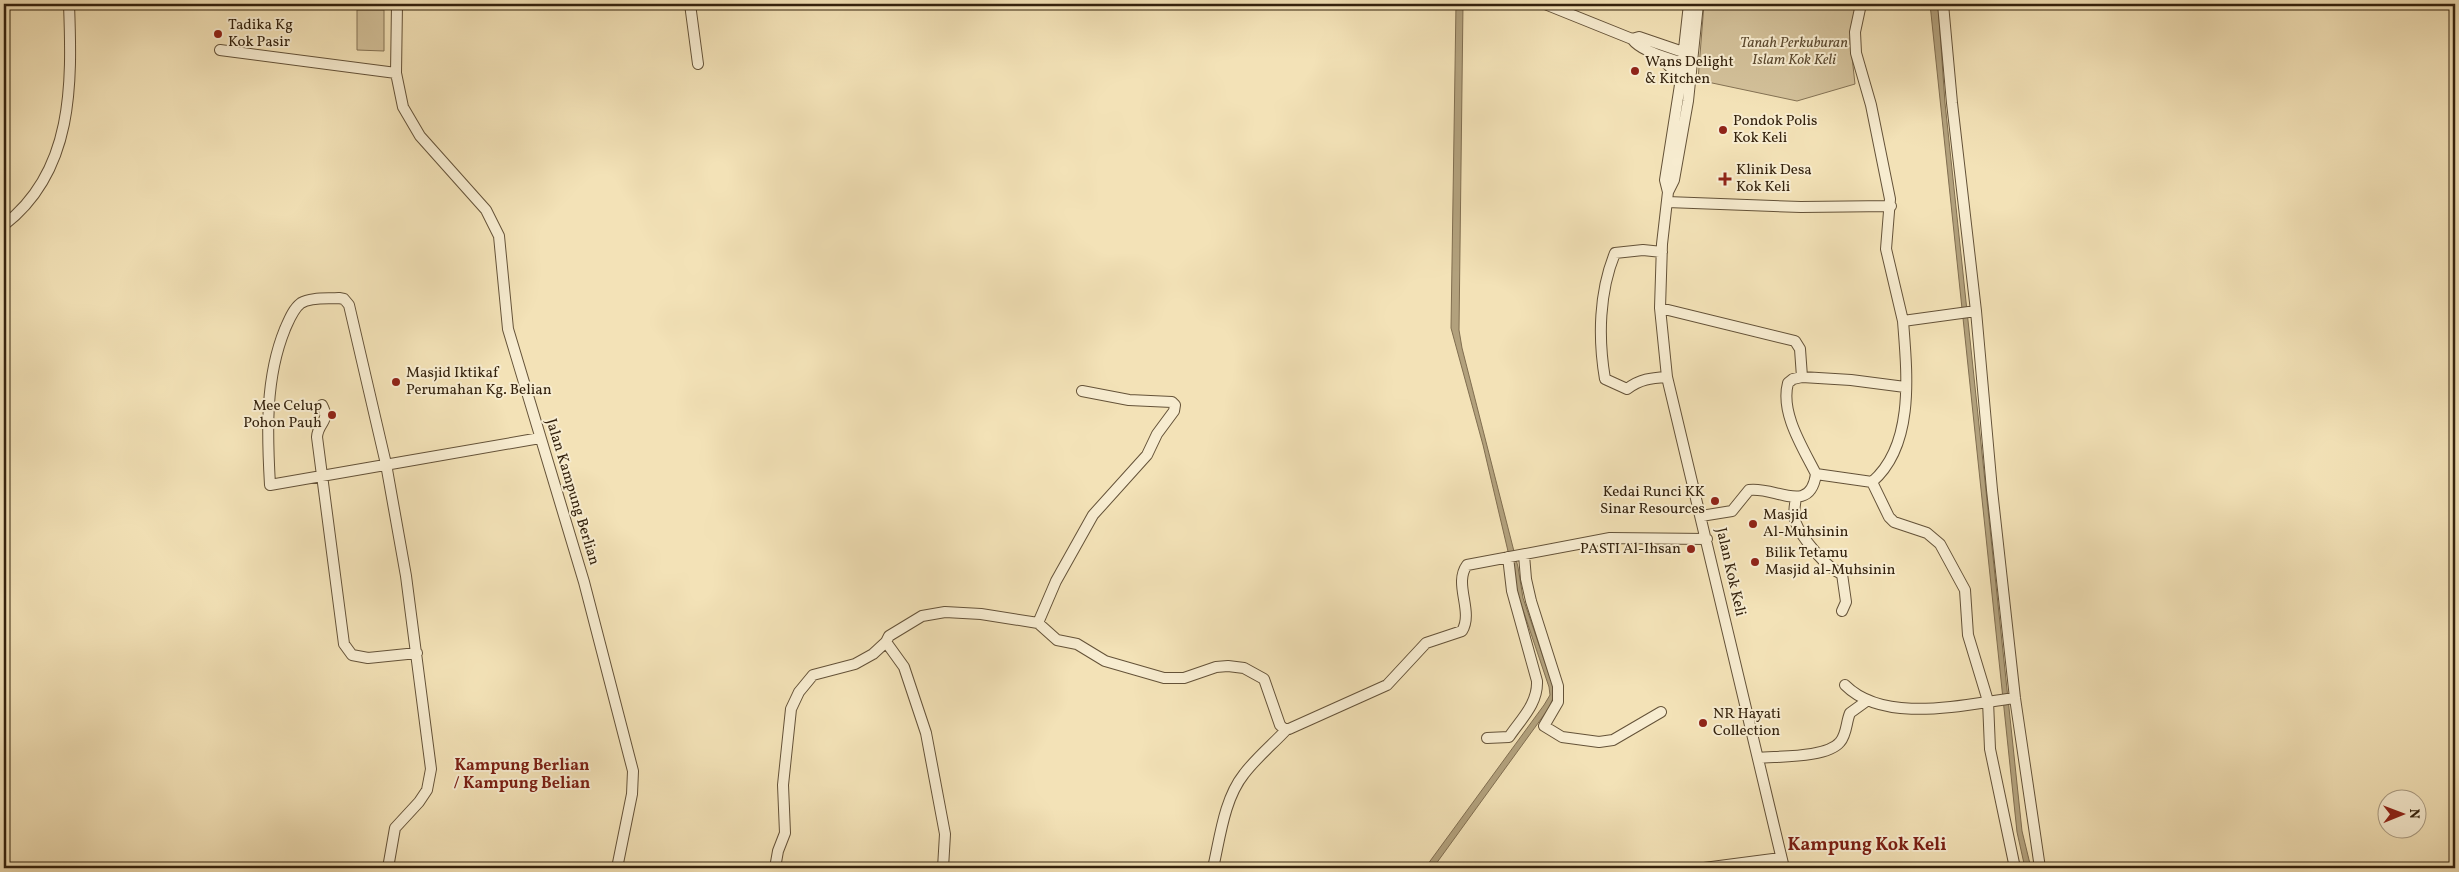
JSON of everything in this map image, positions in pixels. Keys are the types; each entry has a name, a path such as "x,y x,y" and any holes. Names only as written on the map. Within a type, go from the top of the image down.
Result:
{"street":[{"path":"4,225 38,191 51,167 62,133 69,88 69,4"},
{"name":"Jalan Kampung Berlian","path":"397,4 396,73 403,106 420,136 486,210 499,236 508,329 584,582 633,771 632,794 617,868"},
{"path":"690,4 698,64"},
{"path":"1546,4 1632,38 1639,37 1684,58"},
{"name":"Jalan Kok Keli","path":"1668,197 1665,180 1684,58 1689,4"},
{"name":"Jalan Kok Keli","path":"1698,4 1688,101 1674,180 1668,197 1662,252 1660,308 1667,377 1783,863"},
{"path":"1860,4 1855,32 1856,53 1871,105 1891,206 1885,236 1886,249 1903,321 1905,387 1897,448 1886,469 1872,482"},
{"path":"1943,4 1973,312 2014,698 2040,868"},
{"path":"1688,101 1685,91 1684,58 1697,18"},
{"path":"1654,43 1675,41 1687,26"},
{"path":"1632,38 1636,44 1655,54 1671,68 1680,85"},
{"path":"220,50 396,73"},
{"path":"1655,54 1684,58"},
{"path":"1668,197 1792,207 1891,206"},
{"path":"1662,252 1643,250 1615,253 1604,303 1601,348 1606,379 1620,386 1628,388 1637,381 1648,378 1667,377"},
{"path":"388,868 394,828 419,802 427,790 431,769 406,576 386,464 349,305 344,299 339,298 306,301 294,310 277,349 270,387 268,449 270,485 386,464 540,438"},
{"path":"1660,308 1795,342 1800,349 1802,377"},
{"path":"1903,321 1973,312"},
{"path":"1701,516 1732,510 1749,490 1758,488 1796,497 1810,492 1816,474 1797,436 1788,403 1788,383 1793,378 1851,380 1905,387"},
{"path":"1038,623 1056,582 1093,515 1147,456 1157,434 1174,411 1175,404 1172,402 1129,400 1082,391"},
{"path":"322,404 325,418 318,429 317,437 344,644 352,655 368,658 417,654"},
{"path":"1816,474 1872,482"},
{"path":"1872,482 1889,517 1899,525 1928,533 1940,544 1949,556 1966,590 1968,635 1993,700 1990,750 1997,791 2005,815 2015,868"},
{"path":"1796,497 1794,517 1800,530 1828,566 1842,574 1846,602 1842,611"},
{"path":"1213,868 1222,830 1236,787 1244,774 1286,730 1387,685 1426,643 1462,631 1466,619 1462,584 1464,569 1467,565 1619,537 1707,539"},
{"path":"1524,555 1526,579 1531,601 1558,686 1558,702 1544,726 1562,737 1599,742 1613,740 1661,712"},
{"path":"1487,738 1508,736 1534,703 1538,692 1537,681 1512,591 1508,557"},
{"path":"775,868 778,851 785,833 783,785 791,709 799,692 813,675 855,664 874,654 886,642 889,636 922,616 945,612 981,614 1038,623 1057,640 1077,644 1105,661 1164,678 1178,679 1216,667 1244,668 1257,673 1267,683 1280,725 1286,730"},
{"path":"886,642 904,667 926,733 945,834 943,868"},
{"path":"1845,685 1868,700 1884,705 1921,709 2014,698"},
{"path":"1758,758 1818,753 1832,749 1844,736 1850,713 1868,700"},
{"path":"1704,868 1783,863"},
{"path":"1669,868 1684,868"}],"green space":[{"name":"Tanah Perkuburan Islam Kok Keli","path":"1704,4 1857,4 1850,39 1855,84 1797,101 1698,80"},
{"path":"357,10 384,10 384,51 357,50"}],"shaded area":[{"path":"1456,4 1463,4 1459,330 1518,567 1523,598 1553,686 1553,698 1549,708 1433,868 1425,868 1550,695 1519,598 1483,445 1451,328"},
{"path":"1930,4 1938,4 1945,103 2022,831 2031,868 2025,868 2017,832"}],"place":[{"name":"Tadika Kg Kok Pasir","path":"218,34"},
{"name":"Wans Delight & Kitchen","path":"1635,71"},
{"name":"Pondok Polis Kok Keli","path":"1723,130"},
{"name":"Klinik Desa Kok Keli","path":"1725,179"},
{"name":"Masjid Iktikaf Perumahan Kg. Belian","path":"396,382"},
{"name":"Mee Celup Pohon Pauh","path":"332,415"},
{"name":"Kedai Runci KK Sinar Resources","path":"1715,501"},
{"name":"Masjid Al-Muhsinin","path":"1753,524"},
{"name":"PASTI Al-Ihsan","path":"1691,549"},
{"name":"Bilik Tetamu Masjid al-Muhsinin","path":"1755,562"},
{"name":"NR Hayati Collection","path":"1703,723"}],"district":[{"name":"Kampung Berlian / Kampung Belian","path":"522,775"},
{"name":"Kampung Kok Keli","path":"1867,845"}]}
